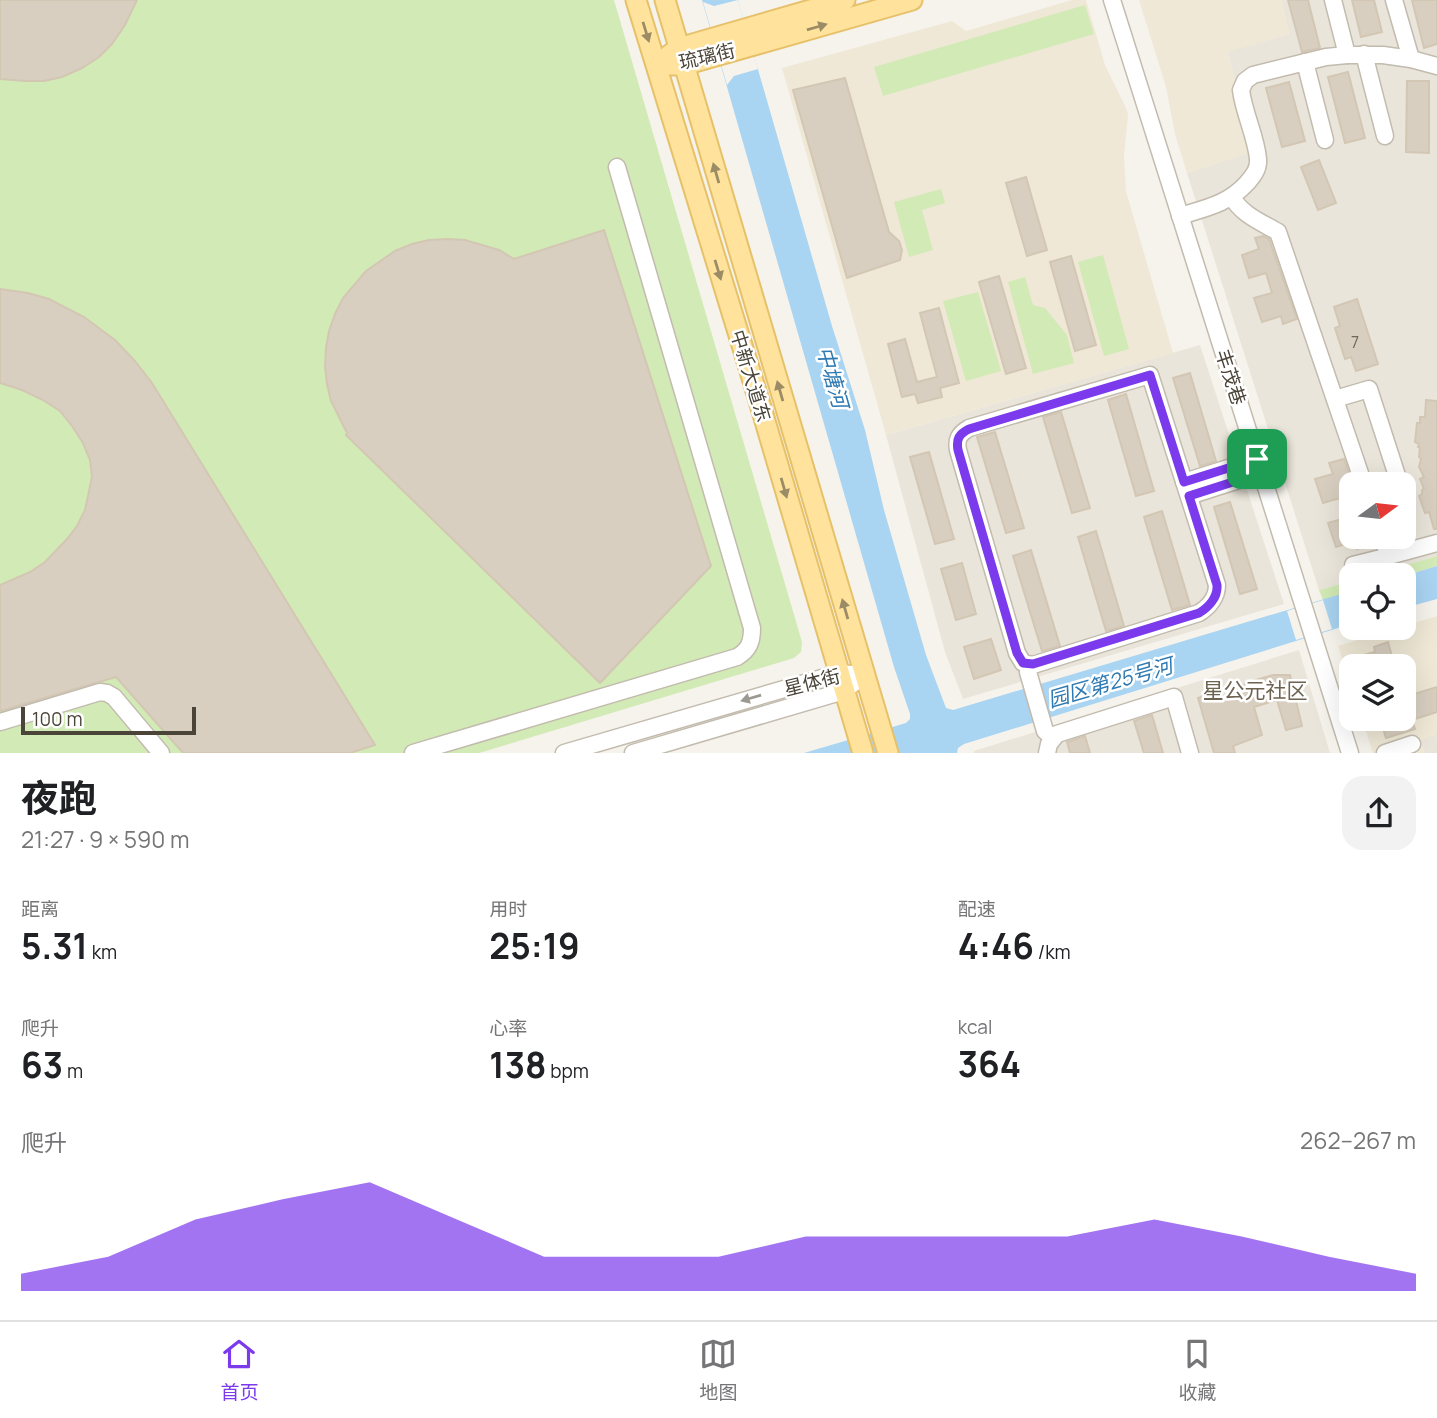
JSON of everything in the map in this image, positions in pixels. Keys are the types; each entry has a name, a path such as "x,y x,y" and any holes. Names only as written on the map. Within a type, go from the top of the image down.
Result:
{"main road":[{"name":"中新大道东","path":"636,0 761,407 863,753"},
{"name":"中新大道东","path":"665,0 888,753"},
{"name":"琉璃街","path":"749,37 845,0"},
{"name":"琉璃街","path":"656,64 749,37 912,0"}],"street":[{"name":"丰茂巷","path":"1112,0 1350,753"},
{"path":"1333,0 1347,55"},
{"path":"1394,0 1411,60"},
{"path":"1364,54 1385,136"},
{"path":"1182,221 1220,214 1254,175 1258,162 1242,99 1242,85 1248,78 1305,62 1347,55 1383,55 1437,66"},
{"path":"1305,62 1325,140"},
{"path":"413,753 737,657 744,653 751,643 752,628 617,167"},
{"path":"1236,198 1246,214 1278,232 1360,472"},
{"path":"1150,375 1217,592 1204,611 1028,665 1023,663 1017,653 958,450 959,435 969,429 1150,375"},
{"path":"1335,399 1369,389 1396,472"},
{"path":"1186,489 1259,466"},
{"path":"1361,563 1437,543"},
{"path":"1387,550 1389,556"},
{"path":"1028,665 1050,745 1063,731 1174,697 1191,753"},
{"name":"星体街","path":"633,753 864,675"},
{"name":"星体街","path":"564,753 841,682"},
{"path":"0,722 100,692 107,693 114,697 161,753"},
{"path":"1385,753 1412,744"}],"shaded area":[{"path":"1072,0 1086,0 1105,65 1127,110 1124,156 1126,191 1173,353 886,435 782,68 952,21 966,31"},
{"path":"1139,0 1281,0 1290,34 1227,52 1255,151 1187,173 1175,134 1166,87"},
{"path":"1281,0 1437,0 1437,556 1413,563 1339,563 1339,584 1319,590 1187,173 1254,151 1227,51 1289,34"},
{"path":"1200,345 1284,604 963,699 945,652 886,435"},
{"path":"1437,616 1437,734 1420,740 1424,753 1373,753 1366,731 1416,731 1416,654 1341,654 1338,646 1357,640 1416,640 1416,622"},
{"path":"1299,650 1330,753 974,753 974,751"},
{"path":"1437,734 1437,753 1424,753 1420,739"}],"green space":[{"path":"0,0 614,0 802,642 801,652 794,658 479,753 0,753"},
{"path":"1085,5 1094,34 883,96 874,67"},
{"path":"941,189 945,203 922,210 933,250 909,257 894,202"},
{"path":"1103,255 1129,349 1104,356 1078,262"},
{"path":"1025,277 1033,305 1045,308 1067,335 1074,363 1033,374 1008,282"},
{"path":"978,292 1001,371 966,381 943,301"},
{"path":"1437,556 1437,566 1416,572 1416,563 1413,563"},
{"path":"1339,584 1339,595 1323,600 1319,590"}],"water":[{"path":"702,0 738,0 832,326 865,430 884,510 926,655 946,708 953,710 1339,595 1339,628 964,744 958,748 957,753 804,753 906,723 910,714 894,667"},
{"path":"1437,566 1437,599 1416,605 1416,572"}],"pier":[{"path":"738,0 758,69 734,76 727,85 703,2 714,6"},
{"path":"1323,600 1332,629 1296,640 1287,611"}],"building":[{"path":"0,0 137,0 125,25 99,57 62,77 25,81 0,79"},
{"path":"1288,0 1308,0 1320,48 1302,52"},
{"path":"1352,0 1374,0 1382,32 1361,37"},
{"path":"1412,0 1437,0 1437,44 1424,48"},
{"path":"1348,72 1365,138 1345,143 1328,77"},
{"path":"845,78 889,232 899,241 902,250 900,260 847,278 793,90"},
{"path":"1407,81 1429,81 1429,153 1406,152"},
{"path":"1289,82 1305,141 1282,147 1266,88"},
{"path":"1319,160 1336,203 1318,210 1301,167"},
{"path":"1026,177 1047,250 1027,256 1006,183"},
{"path":"604,230 711,566 600,683 346,435 331,401 325,366 329,331 343,298 366,271 395,251 429,240 465,240 499,250 514,259"},
{"path":"1263,236 1269,239 1297,319 1283,324 1281,316 1262,322 1254,298 1272,293 1266,273 1249,278 1242,255 1259,249 1255,238"},
{"path":"1071,256 1096,345 1075,351 1050,262"},
{"path":"999,276 1026,368 1006,374 979,282"},
{"path":"0,289 49,299 84,317 115,340 134,360 152,383 375,745 350,753 183,753 116,677 0,711 0,585 45,562 67,539 85,510 92,477 90,460 83,443 60,411 22,390 0,383"},
{"path":"1357,299 1378,364 1356,371 1351,357 1345,359 1335,328 1340,326 1334,307"},
{"path":"939,308 959,383 940,388 942,397 918,403 915,394 902,397 888,344 905,339 917,382 937,377 920,313"},
{"path":"1190,373 1216,461 1200,466 1173,378"},
{"path":"1126,394 1154,491 1136,496 1108,400"},
{"path":"1426,400 1437,401 1437,529 1434,529 1429,512 1425,513 1419,496 1424,489 1420,479 1424,477 1419,467 1419,444 1415,442 1417,423 1420,423 1420,417 1425,417"},
{"path":"1061,412 1090,508 1072,513 1043,417"},
{"path":"995,432 1024,528 1006,533 977,437"},
{"path":"929,452 954,539 935,544 910,457"},
{"path":"1344,459 1348,472 1339,472 1339,498 1323,503 1315,479 1333,474 1329,463"},
{"path":"1230,502 1257,589 1240,594 1214,507"},
{"path":"1162,511 1190,605 1172,610 1144,517"},
{"path":"1339,520 1339,546 1336,547 1328,523"},
{"path":"1096,531 1124,626 1106,631 1078,537"},
{"path":"1031,550 1060,646 1042,651 1013,556"},
{"path":"962,563 976,614 956,620 941,569"},
{"path":"991,639 1001,670 974,679 964,647"},
{"path":"1388,642 1391,654 1368,654 1375,652 1374,647"},
{"path":"1273,675 1290,675 1302,726 1286,730 1277,700 1254,707 1262,735 1233,746 1235,753 1214,753 1198,698 1217,692 1220,700 1249,682"},
{"path":"1437,687 1437,712 1416,719 1416,693"},
{"path":"1152,715 1163,753 1144,753 1134,721"},
{"path":"1384,731 1409,731 1386,738"},
{"path":"1085,736 1090,753 1070,753 1067,742"}],"district":[{"name":"星公元社区","path":"1255,690"}],"route":[{"path":"1150,375 1184,482 1257,459 1261,473 1189,496 1217,585 1217,592 1204,611 1033,664 1028,665 1019,659 958,450 959,435 969,429 1150,375"}],"water label":[{"name":"中塘河","path":"833,377"},
{"name":"园区第25号河","path":"1110,682"}]}
